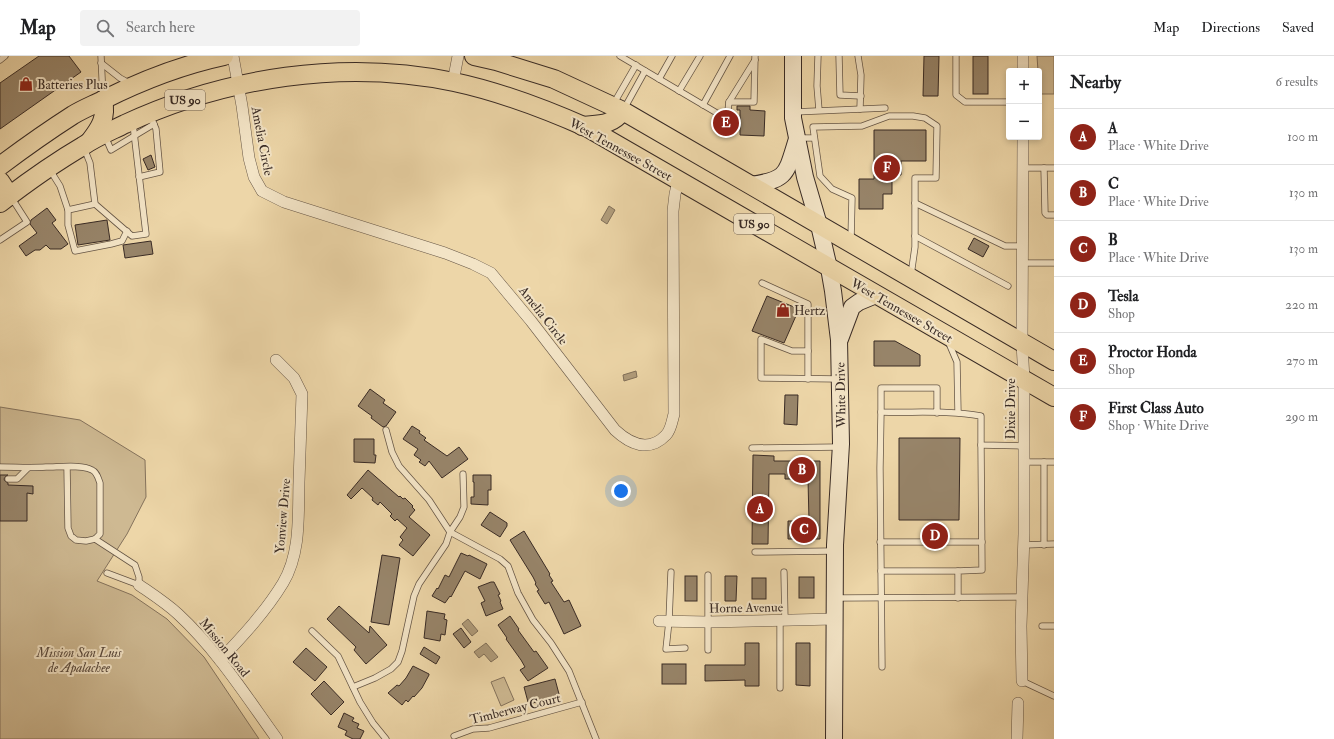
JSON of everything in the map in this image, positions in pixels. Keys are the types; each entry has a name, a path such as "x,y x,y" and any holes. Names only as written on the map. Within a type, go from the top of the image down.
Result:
{"main road":[{"name":"US 90","path":"0,166 38,137 74,115 103,100 167,73 224,56"},
{"name":"US 90","path":"474,56 496,61 554,79 618,108 1054,361"},
{"name":"West Tennessee Street","path":"3,193 49,168 92,141 134,128 183,100 239,85 286,77 346,72 396,74 454,82 492,92 541,108 582,126 1054,397"},
{"path":"92,141 105,116 103,100"},
{"path":"582,126 608,123 617,119 618,108"}],"street":[{"name":"Amelia Circle","path":"233,56 239,85 249,158 254,177 262,191 284,202 445,253 491,273 531,321 615,430 624,438 633,443 642,445 651,444 666,435 671,426 674,414 673,211 678,181"},
{"path":"454,82 458,56"},
{"name":"White Drive","path":"793,56 792,112 797,138 812,172 818,225 829,268 839,340 840,447 834,598 834,739"},
{"path":"1023,56 1023,68"},
{"path":"750,185 765,183 780,178 789,164 797,138"},
{"name":"Dixie Drive","path":"1022,681 1021,626 1024,462 1024,380 1022,342 1023,140"},
{"path":"839,340 852,307 859,302 876,295"},
{"name":"Yonview Drive","path":"220,660 251,627 270,602 284,582 294,558 298,525 302,394 294,378 276,360"},
{"name":"Mission Road","path":"138,585 177,612 194,628 220,660 277,739"},
{"name":"Horne Avenue","path":"664,621 708,622 834,619"},
{"path":"1017,739 1018,703"}],"lane":[{"path":"0,60 5,56"},
{"path":"101,56 103,100"},
{"path":"659,79 672,56"},
{"path":"680,91 700,56"},
{"path":"703,105 730,56"},
{"path":"818,56 818,110"},
{"path":"839,56 840,95 861,96"},
{"path":"858,56 861,75 860,109"},
{"path":"956,56 956,95 965,102 1006,102"},
{"path":"624,57 727,119 729,102 755,58"},
{"path":"729,102 754,102 755,58"},
{"path":"102,63 120,78 135,86"},
{"path":"618,108 636,65"},
{"path":"618,108 645,71"},
{"path":"792,112 885,108"},
{"path":"851,244 852,198 832,188 820,176 812,172 814,138 813,127 862,126 889,116 913,116 924,118 936,126 936,178 915,178 915,247 911,278"},
{"path":"139,177 160,172 156,129 152,119"},
{"path":"92,141 90,163 95,204 132,236 146,234 134,128"},
{"path":"797,138 814,138"},
{"path":"49,168 60,186 68,210 68,225 75,251 111,244 122,240 127,231"},
{"path":"1023,168 1054,168"},
{"path":"1044,168 1045,214 1054,215"},
{"path":"0,240 27,222 3,193"},
{"path":"915,202 1005,246 1023,246"},
{"path":"68,210 95,204"},
{"path":"915,236 1008,286"},
{"path":"1022,263 1054,263"},
{"path":"762,283 808,304 808,379"},
{"path":"946,336 957,362 958,412"},
{"path":"808,351 792,351 760,340 761,378 840,379"},
{"path":"882,666 880,542 881,388 937,388 937,413"},
{"path":"881,412 958,412 981,416 982,445 982,570 881,571"},
{"path":"386,430 392,452 399,466 430,500 450,532 500,559 508,566 533,620 551,643 569,671 596,739"},
{"path":"982,445 1024,446"},
{"path":"752,448 840,447"},
{"path":"1024,462 1054,462"},
{"path":"1044,462 1044,544"},
{"path":"0,467 28,468 67,467 86,467 94,470 98,475 100,483 100,534 95,539 86,541 76,540 71,536 68,528 67,467"},
{"path":"8,479 17,479 28,468"},
{"path":"353,687 375,678 391,669 398,662 402,651 414,596 419,584 446,544 450,532 460,517 464,507 463,474"},
{"path":"95,539 135,565 139,577 138,585 107,573"},
{"path":"880,542 982,542"},
{"path":"1023,545 1054,544"},
{"path":"755,552 835,551"},
{"path":"958,571 958,598"},
{"path":"671,572 664,621 666,649 685,648"},
{"path":"780,688 784,572"},
{"path":"708,575 708,650"},
{"path":"834,598 1022,597"},
{"path":"1042,626 1054,626"},
{"path":"312,631 338,656 373,723 386,739"},
{"path":"1022,681 1054,696"},
{"name":"Timberway Court","path":"454,736 473,729 489,728 582,702"}],"green space":[{"path":"1037,56 1054,56 1054,94 1042,94 1042,68 1038,68"},
{"name":"Mission San Luis de Apalachee","path":"0,407 80,420 145,460 146,497 127,534 97,581 132,595 167,619 204,657 259,739 0,739"},
{"path":"504,677 514,700 501,706 491,682"}],"shaded area":[{"path":"609,206 615,210 607,224 601,220"},
{"path":"636,371 637,377 624,381 623,375"},
{"path":"468,619 478,631 472,636 462,624"},
{"path":"486,643 498,657 491,662 484,654 479,658 474,652"}],"building":[{"path":"39,56 69,56 81,72 0,129 0,83"},
{"path":"924,56 939,56 938,96 923,96"},
{"path":"973,56 988,56 988,94 973,94"},
{"path":"737,106 750,106 750,110 765,111 764,136 740,135 740,110 737,110"},
{"path":"874,130 926,130 926,161 901,161 901,175 892,175 892,194 883,194 883,209 859,209 859,179 874,179"},
{"path":"151,155 155,167 148,170 143,159"},
{"path":"47,208 56,220 52,223 68,244 61,249 50,249 46,245 40,250 35,250 26,256 19,246 37,233 30,224 31,220"},
{"path":"107,220 110,240 78,245 75,225"},
{"path":"974,238 989,246 983,257 968,249"},
{"path":"151,241 153,254 125,258 123,245"},
{"path":"767,296 799,309 784,343 752,331"},
{"path":"874,341 895,341 920,355 920,366 874,366"},
{"path":"370,389 385,400 383,403 396,412 386,426 383,427 371,418 372,416 358,406"},
{"path":"785,395 798,395 797,425 784,424"},
{"path":"412,426 420,431 419,433 426,438 424,440 447,456 459,447 468,459 442,478 429,461 425,466 419,462 421,460 414,455 418,449 403,439"},
{"path":"899,438 960,438 959,520 899,520"},
{"path":"354,439 374,439 374,455 376,455 375,463 354,462"},
{"path":"753,455 774,456 774,461 820,461 820,539 788,539 788,521 809,521 808,479 785,479 785,474 769,474 768,544 752,544"},
{"path":"368,470 399,497 400,496 403,499 405,498 413,506 412,507 415,510 409,517 430,535 413,556 399,545 403,540 400,537 407,528 397,519 395,521 390,516 392,514 380,502 378,505 362,488 351,499 347,495"},
{"path":"0,475 8,475 4,479 8,485 33,486 33,494 27,493 27,521 0,521"},
{"path":"473,475 491,475 491,490 488,490 488,505 471,504 471,497 474,497"},
{"path":"490,512 507,523 507,526 500,537 481,525"},
{"path":"524,531 550,574 549,575 553,581 551,582 564,602 569,600 581,626 564,634 549,602 545,604 537,591 539,590 533,577 510,540"},
{"path":"461,553 468,556 469,555 487,564 480,579 465,571 451,597 450,596 445,603 432,596 437,588 438,589 445,575 449,577"},
{"path":"382,555 400,558 389,625 371,622"},
{"path":"685,576 697,576 697,601 685,601"},
{"path":"725,576 737,576 736,601 725,601"},
{"path":"799,577 814,577 814,598 799,598"},
{"path":"752,578 766,578 766,599 752,599"},
{"path":"494,582 500,594 498,595 503,609 486,616 481,603 485,601 478,587"},
{"path":"339,606 369,633 370,626 387,645 366,664 354,650 356,647 327,619"},
{"path":"427,611 445,614 444,619 447,620 445,635 441,634 440,641 424,638"},
{"path":"510,616 534,652 536,651 548,668 528,681 520,670 525,667 498,625"},
{"path":"461,628 471,642 464,648 453,634"},
{"path":"745,643 759,643 759,686 745,686 745,680 705,681 705,665 745,665"},
{"path":"796,643 810,643 810,686 796,685"},
{"path":"424,647 440,657 436,664 420,654"},
{"path":"306,648 327,667 315,681 293,662"},
{"path":"662,664 686,664 686,684 662,684"},
{"path":"413,666 429,675 422,688 414,697 413,696 408,702 406,700 402,705 388,693 397,685 399,686"},
{"path":"555,679 559,694 556,694 557,697 552,699 552,702 537,706 536,702 531,704 530,701 528,702 524,687"},
{"path":"324,681 344,702 331,715 311,694"},
{"path":"344,713 354,718 352,721 359,724 357,728 364,731 360,739 353,739 345,735 347,731 338,727"}],"place":[{"name":"Batteries Plus","path":"26,84"},
{"name":"Proctor Honda","path":"726,123"},
{"name":"First Class Auto","path":"887,168"},
{"name":"Hertz","path":"783,310"},
{"name":"C","path":"802,470"},
{"name":"A","path":"760,509"},
{"name":"B","path":"804,530"},
{"name":"Tesla","path":"935,536"}]}
